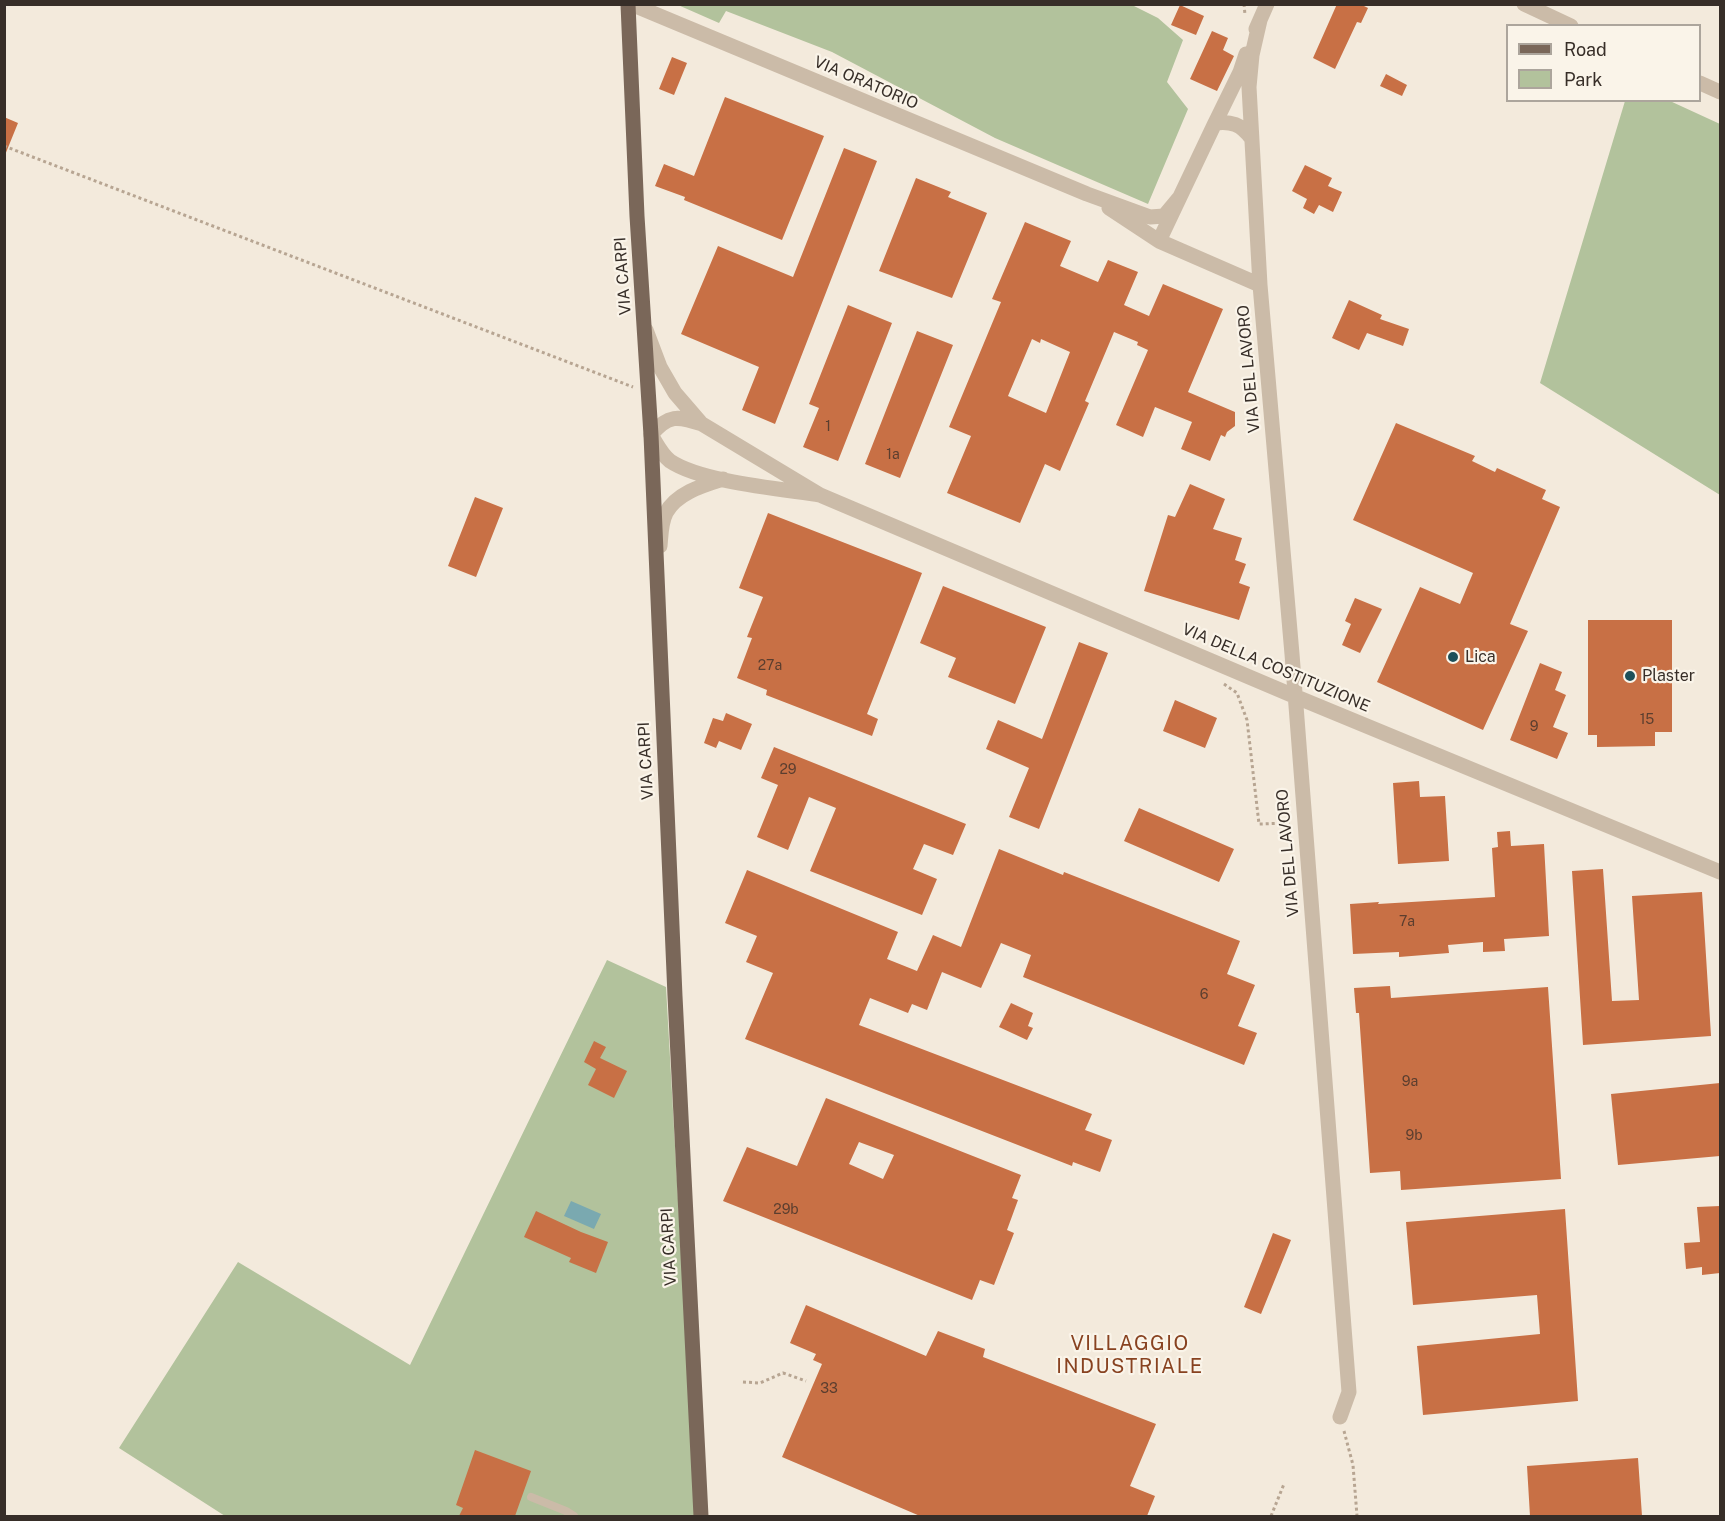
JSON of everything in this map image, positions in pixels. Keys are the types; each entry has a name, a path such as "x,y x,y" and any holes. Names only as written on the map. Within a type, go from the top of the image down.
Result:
{"main road":[{"name":"VIA CARPI","path":"630,4 637,216 649,393 701,1516"}],"street":[{"name":"VIA ORATORIO","path":"630,4 1086,194 1150,217 1164,216 1179,198"},
{"name":"VIA ORATORIO","path":"1159,241 1240,72 1267,4"},
{"path":"1524,4 1567,24"},
{"name":"VIA ORATORIO","path":"1086,194 1159,241 1260,285 1249,87 1252,55 1260,20"},
{"path":"1701,83 1720,92"},
{"path":"1215,123 1236,124 1246,130 1251,138"},
{"name":"VIA DEL LAVORO","path":"1260,285 1292,654 1349,1392 1340,1417"},
{"name":"VIA DELLA COSTITUZIONE","path":"645,328 665,376 675,393 702,424"},
{"name":"VIA DELLA COSTITUZIONE","path":"820,495 723,479 671,461 662,453 651,435 661,423 672,418 686,418 702,424 820,495 1294,696 1720,872"},
{"name":"VIA DELLA COSTITUZIONE","path":"656,570 665,514 670,507 691,491 723,479"}],"lane":[{"path":"531,1497 574,1516"}],"path":[{"path":"1244,4 1244,24"},
{"path":"4,146 649,393"},
{"path":"1223,683 1237,693 1247,720 1259,824 1292,823"},
{"path":"743,1382 759,1383 783,1373 806,1381"},
{"path":"1340,1417 1353,1465 1357,1516"},
{"path":"1271,1516 1284,1484"}],"green space":[{"path":"678,5 1132,5 1158,18 1183,40 1167,82 1188,109 1148,204 995,138 832,52 726,11 719,23"},
{"path":"1625,102 1672,102 1720,124 1720,495 1540,383"},
{"path":"607,960 666,987 696,1516 225,1516 119,1448 238,1262 410,1365"}],"water":[{"path":"571,1201 601,1214 594,1229 564,1216"}],"building":[{"path":"1337,4 1360,4 1368,8 1361,23 1357,22 1335,69 1313,58"},
{"path":"1180,5 1204,16 1196,35 1171,25"},
{"path":"1212,31 1228,38 1223,50 1234,56 1217,91 1190,79"},
{"path":"672,57 687,63 674,95 659,89"},
{"path":"1386,74 1407,85 1402,96 1380,86"},
{"path":"725,97 824,136 782,240 655,186 664,164 694,176"},
{"path":"4,117 18,123 5,155 4,155"},
{"path":"844,148 877,161 775,424 742,410 759,367 681,334 718,246 793,277"},
{"path":"1305,165 1332,178 1328,186 1342,192 1333,212 1319,205 1314,214 1303,208 1307,199 1292,191"},
{"path":"916,178 951,192 948,197 987,213 952,298 879,271"},
{"path":"1025,222 1071,241 1060,266 1098,282 1108,260 1138,272 1124,305 1149,316 1163,284 1223,309 1188,392 1235,412 1235,426 1227,432 1225,437 1221,435 1210,461 1181,449 1192,422 1155,407 1143,437 1116,425 1148,350 1137,345 1138,342 1114,332 1085,401 1089,403 1060,471 1045,464 1020,523 947,493 971,436 949,427 1001,302 992,299","holes":["1032,339 1040,343 1041,339 1070,352 1046,413 1008,396"]},
{"path":"1349,300 1382,315 1380,319 1409,329 1403,346 1367,333 1359,350 1332,338"},
{"path":"848,305 892,323 838,461 803,447 819,408 809,404"},
{"path":"917,331 953,345 900,478 865,464"},
{"path":"1396,423 1475,456 1472,461 1495,472 1497,468 1546,490 1542,499 1560,507 1510,624 1528,631 1483,730 1377,682 1420,587 1460,604 1473,573 1353,520"},
{"path":"1190,484 1225,499 1213,529 1242,538 1235,560 1246,564 1239,583 1250,587 1239,620 1144,591 1168,515 1175,517"},
{"path":"475,497 503,508 476,577 448,566"},
{"path":"768,513 922,573 867,714 878,719 872,736 766,695 767,690 737,678 752,638 747,637 763,597 739,588"},
{"path":"943,586 1046,627 1015,704 948,677 956,658 920,643"},
{"path":"1355,598 1382,609 1360,653 1342,645 1351,624 1345,621"},
{"name":"Plaster","path":"1588,620 1672,620 1672,732 1655,732 1655,746 1597,747 1597,735 1588,735"},
{"path":"1079,642 1108,653 1039,829 1009,817 1029,768 986,749 998,720 1042,739"},
{"path":"1540,663 1562,672 1555,690 1566,695 1553,727 1568,733 1557,759 1510,740"},
{"path":"1175,700 1217,718 1205,748 1163,731"},
{"path":"726,713 752,724 741,750 719,741 716,748 704,743 713,718 723,721"},
{"path":"774,747 966,824 953,855 924,844 913,869 937,879 922,915 810,871 836,808 809,797 788,850 757,837 778,785 761,778"},
{"path":"1419,781 1420,797 1445,796 1449,861 1398,864 1393,783"},
{"path":"1139,808 1234,849 1219,882 1124,841"},
{"path":"1510,831 1511,846 1544,844 1549,936 1504,939 1505,951 1483,952 1483,942 1448,945 1449,953 1399,957 1399,952 1353,954 1350,904 1495,897 1492,848 1498,847 1497,832"},
{"path":"999,849 1240,941 1227,974 1255,985 1238,1026 1257,1033 1244,1065 1023,977 1031,955 1001,943 981,988 942,972 927,1010 912,1004 908,1013 870,998 859,1025 1092,1114 1085,1130 1112,1140 1100,1172 1073,1162 1072,1166 745,1039 773,973 746,962 757,936 725,923 747,870 898,932 887,959 917,971 933,935 961,947"},
{"path":"1603,869 1612,1001 1639,1000 1632,896 1702,892 1711,1036 1583,1045 1572,871"},
{"path":"1390,986 1391,998 1548,987 1561,1179 1401,1190 1400,1171 1370,1173 1359,1013 1356,1013 1354,988"},
{"path":"1011,1003 1033,1013 1028,1026 1033,1028 1027,1040 999,1027"},
{"path":"594,1041 606,1047 600,1058 627,1071 614,1098 588,1085 596,1069 584,1062"},
{"path":"1720,1083 1720,1156 1618,1165 1611,1094"},
{"path":"826,1098 1021,1175 1012,1198 1018,1200 1007,1230 1014,1233 994,1285 980,1280 972,1300 723,1201 747,1147 797,1166","holes":["859,1142 894,1155 883,1179 849,1164"]},
{"path":"1720,1206 1720,1273 1702,1275 1702,1267 1686,1269 1684,1243 1700,1242 1697,1207"},
{"path":"1565,1209 1578,1401 1423,1415 1417,1346 1540,1334 1537,1295 1413,1305 1406,1222"},
{"path":"536,1211 608,1242 596,1273 569,1262 571,1258 524,1237"},
{"path":"1273,1233 1291,1240 1261,1314 1244,1307"},
{"path":"806,1305 926,1356 938,1331 985,1349 983,1357 1156,1424 1130,1486 1155,1496 1147,1516 920,1516 782,1457 822,1364 813,1360 816,1354 790,1343"},
{"path":"475,1450 531,1471 515,1516 459,1516 463,1508 456,1505"},
{"path":"1638,1458 1642,1516 1530,1516 1527,1466"}],"place":[{"name":"Lica","path":"1453,657"},
{"name":"Plaster","path":"1630,676"}],"district":[{"name":"VILLAGGIO INDUSTRIALE","path":"1130,1356"}]}
